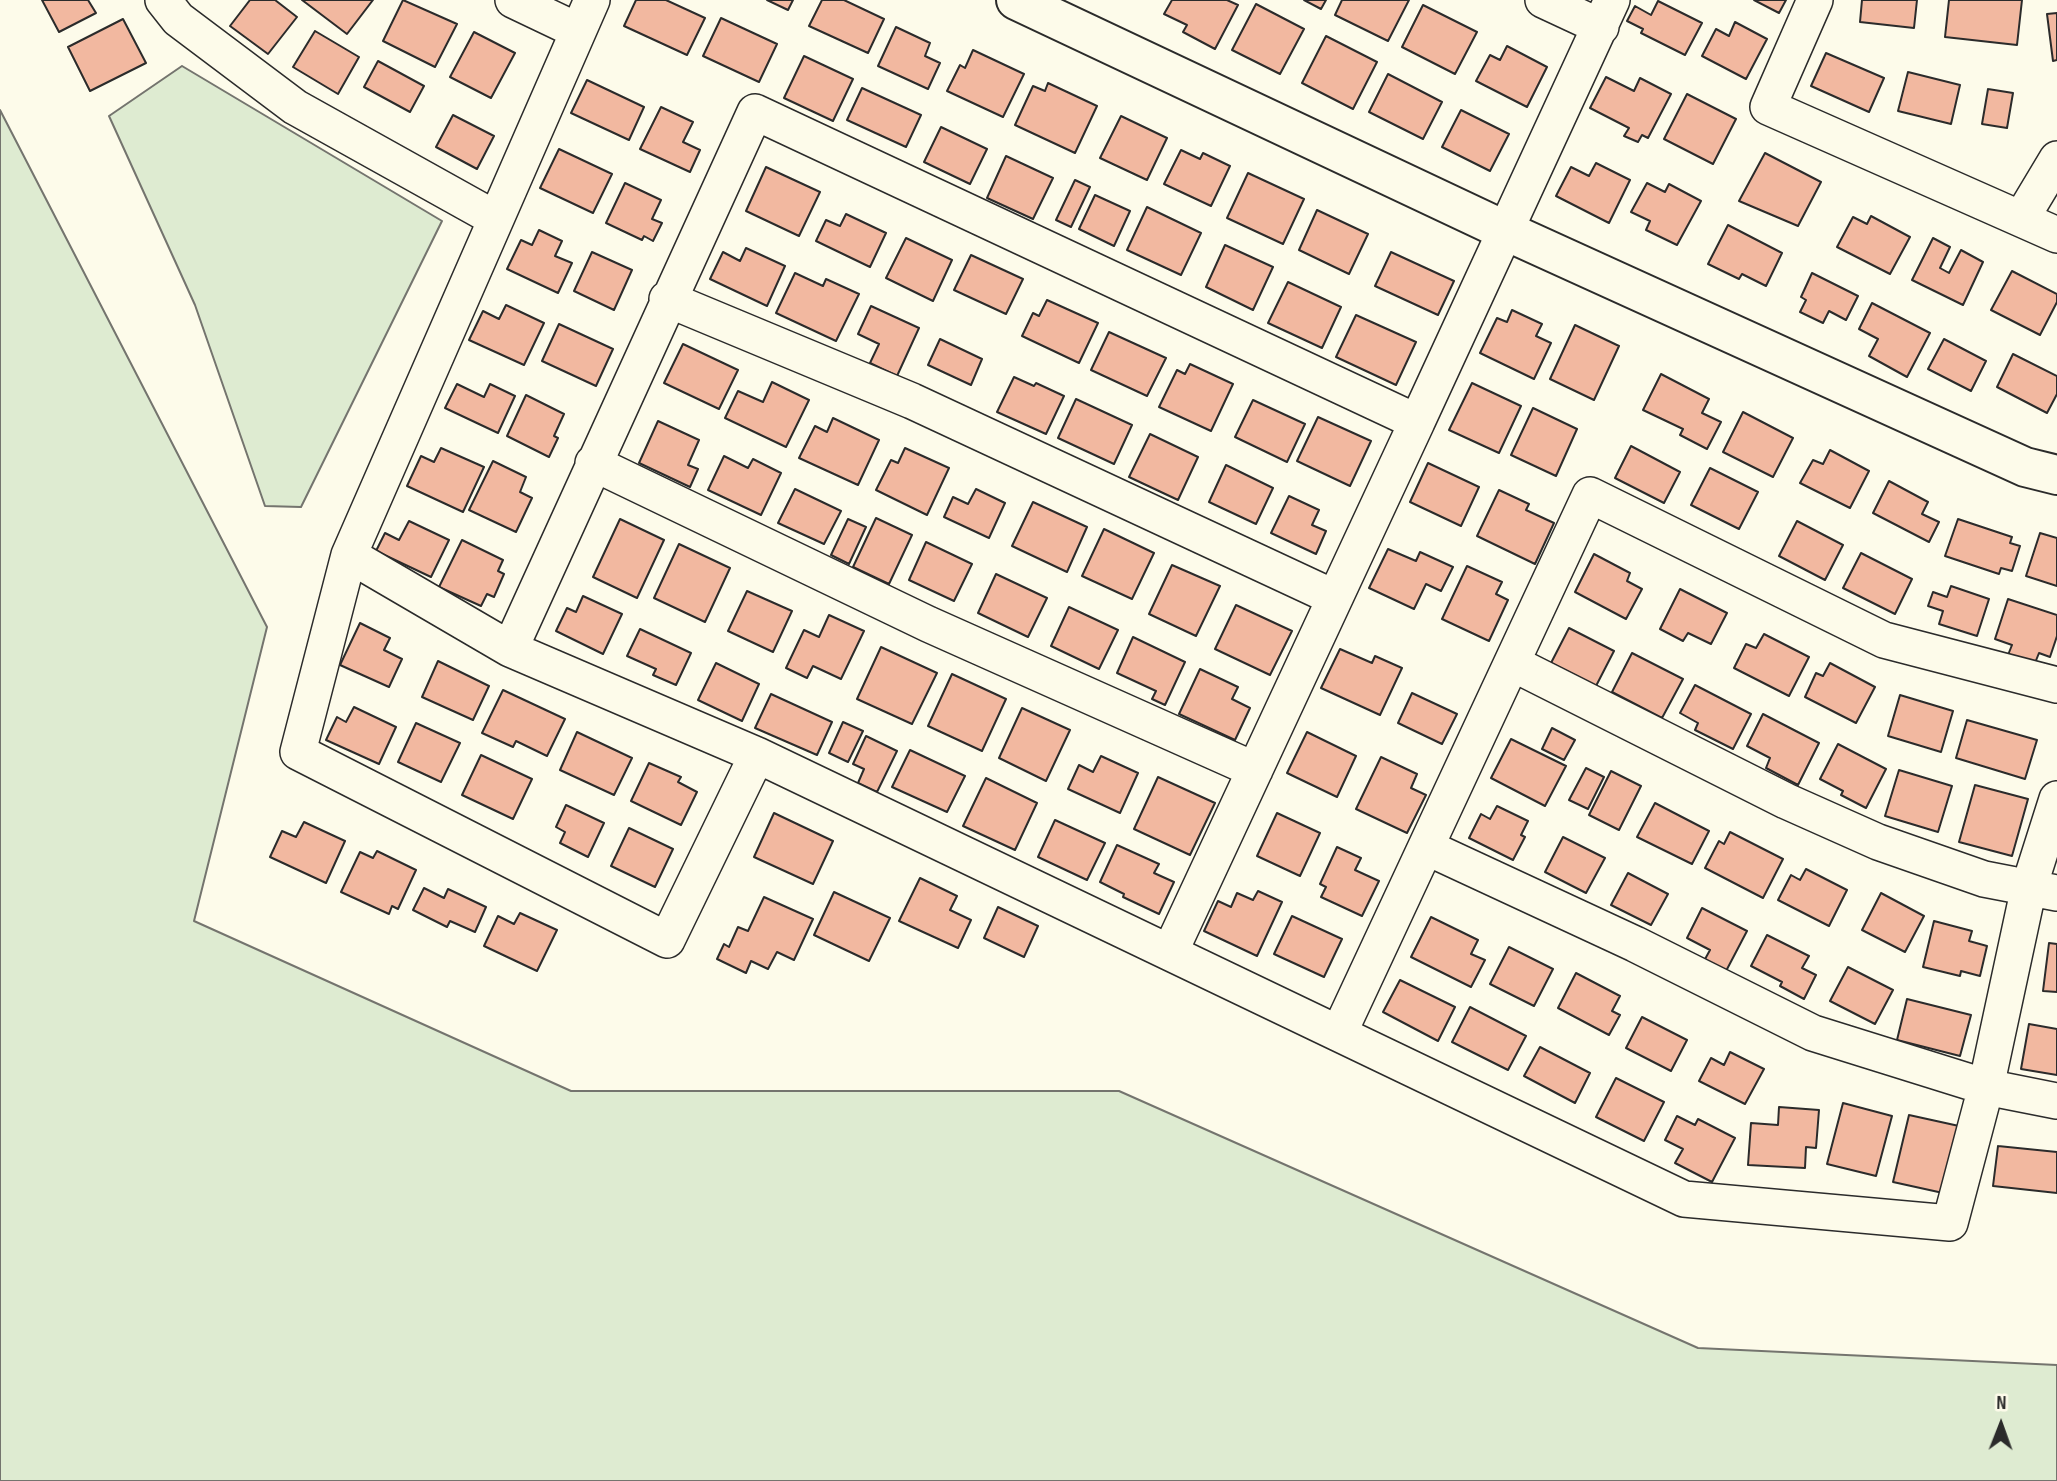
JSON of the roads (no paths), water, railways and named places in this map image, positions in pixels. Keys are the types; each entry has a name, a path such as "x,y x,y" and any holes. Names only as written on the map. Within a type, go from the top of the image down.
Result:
{"street":[{"path":"163,0 178,19 295,107 496,219"},
{"path":"513,0 578,31"},
{"path":"592,0 349,555 298,752 667,940 758,755"},
{"path":"1016,0 1506,231 2025,467 2057,475"},
{"path":"1170,952 1606,13 1543,0"},
{"path":"1815,0 1768,107 2057,235"},
{"path":"510,649 667,299 755,112 1417,422"},
{"path":"2021,219 2057,159"},
{"path":"667,299 912,401 1335,598"},
{"path":"593,463 928,624 1255,770"},
{"path":"1339,1032 1590,495 1885,640 2057,685"},
{"path":"349,555 510,649 758,755 1684,1199 1950,1223 2043,890 2057,799"},
{"path":"1512,663 1786,801 1878,842 1984,879 2043,890"},
{"path":"1426,847 1635,944 1813,1033 1986,1087 2057,1101"}]}
